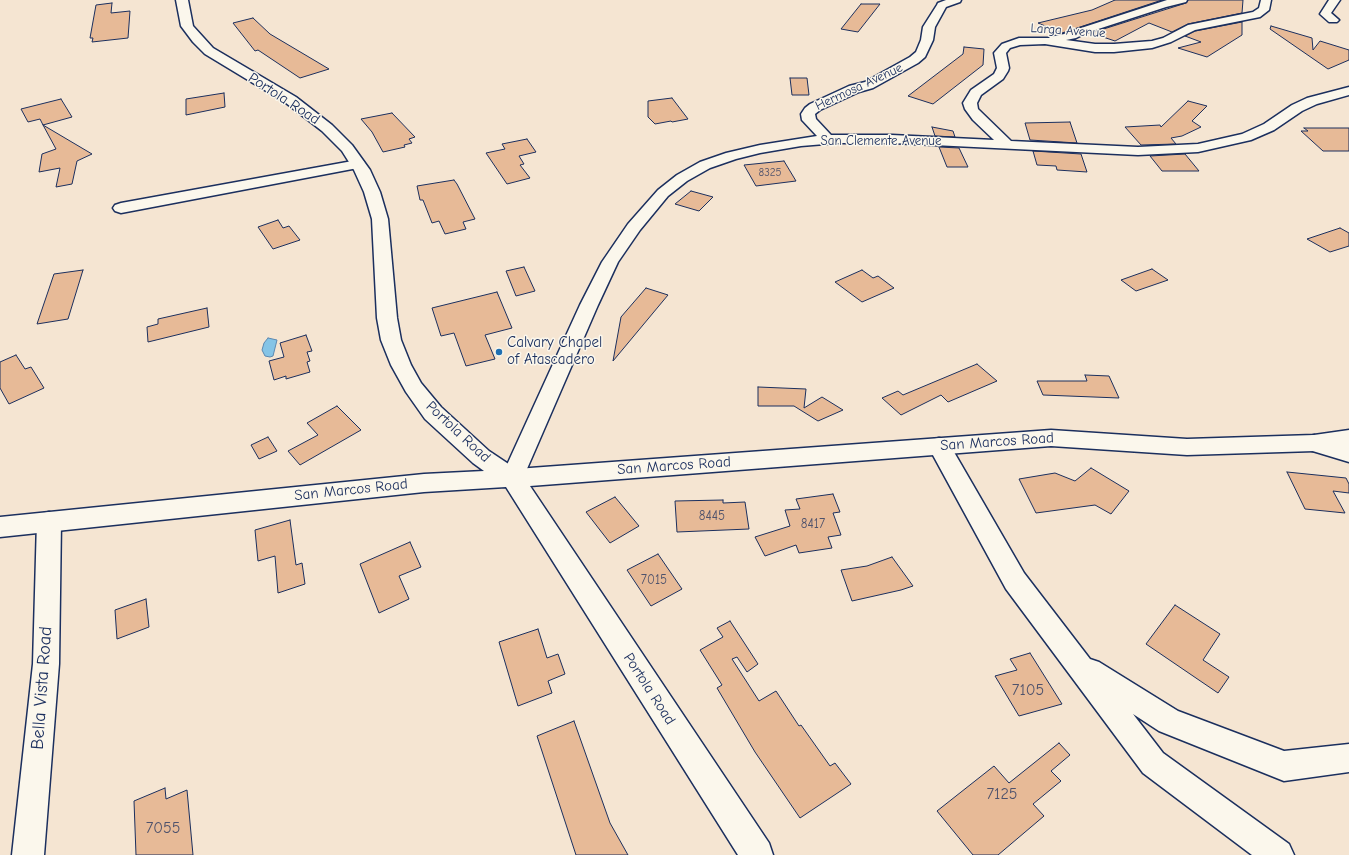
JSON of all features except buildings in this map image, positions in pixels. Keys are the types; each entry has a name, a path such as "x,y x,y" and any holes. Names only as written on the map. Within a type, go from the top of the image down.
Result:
{"street":[{"name":"Portola Road","path":"182,0 187,26 209,51 290,100 327,128 347,148 358,164 372,192 380,219 387,318 392,340 401,364 413,387 433,413 481,457 512,478 756,855"},
{"name":"Hermosa Avenue","path":"827,139 808,120 808,114 810,111 815,107 854,89 869,85 914,60 921,54 927,40 929,27 942,5 956,0"},
{"path":"1045,41 1072,36 1082,31 1163,4 1182,0"},
{"name":"Larga Avenue","path":"1006,144 978,117 972,109 970,102 976,92 999,76 1003,68 1000,53 1006,46 1019,42 1045,41 1090,48 1114,48 1152,44 1167,40 1192,27 1256,15 1264,10 1266,0"},
{"path":"1333,20 1325,14 1327,9 1335,0"},
{"name":"San Clemente Avenue","path":"512,478 589,305 610,262 634,227 655,201 682,178 718,160 745,152 774,146 827,139 862,138 1138,151 1198,148 1246,137 1269,126 1290,112 1312,101 1349,90"},
{"path":"121,208 358,164"},
{"name":"San Marcos Road","path":"0,527 424,483 512,478 1051,438 1187,447 1314,443 1349,438"},
{"path":"1314,443 1349,454"},
{"path":"939,446 1015,581 1153,763 1278,855"},
{"name":"Bella Vista Road","path":"28,855 46,664 48,521"},
{"path":"1078,665 1169,721 1284,766 1349,758"}],"water":[{"path":"268,338 277,340 273,356 270,357 265,356 262,350 264,343"}],"place":[{"name":"Calvary Chapel of Atascadero","path":"499,352"}]}
